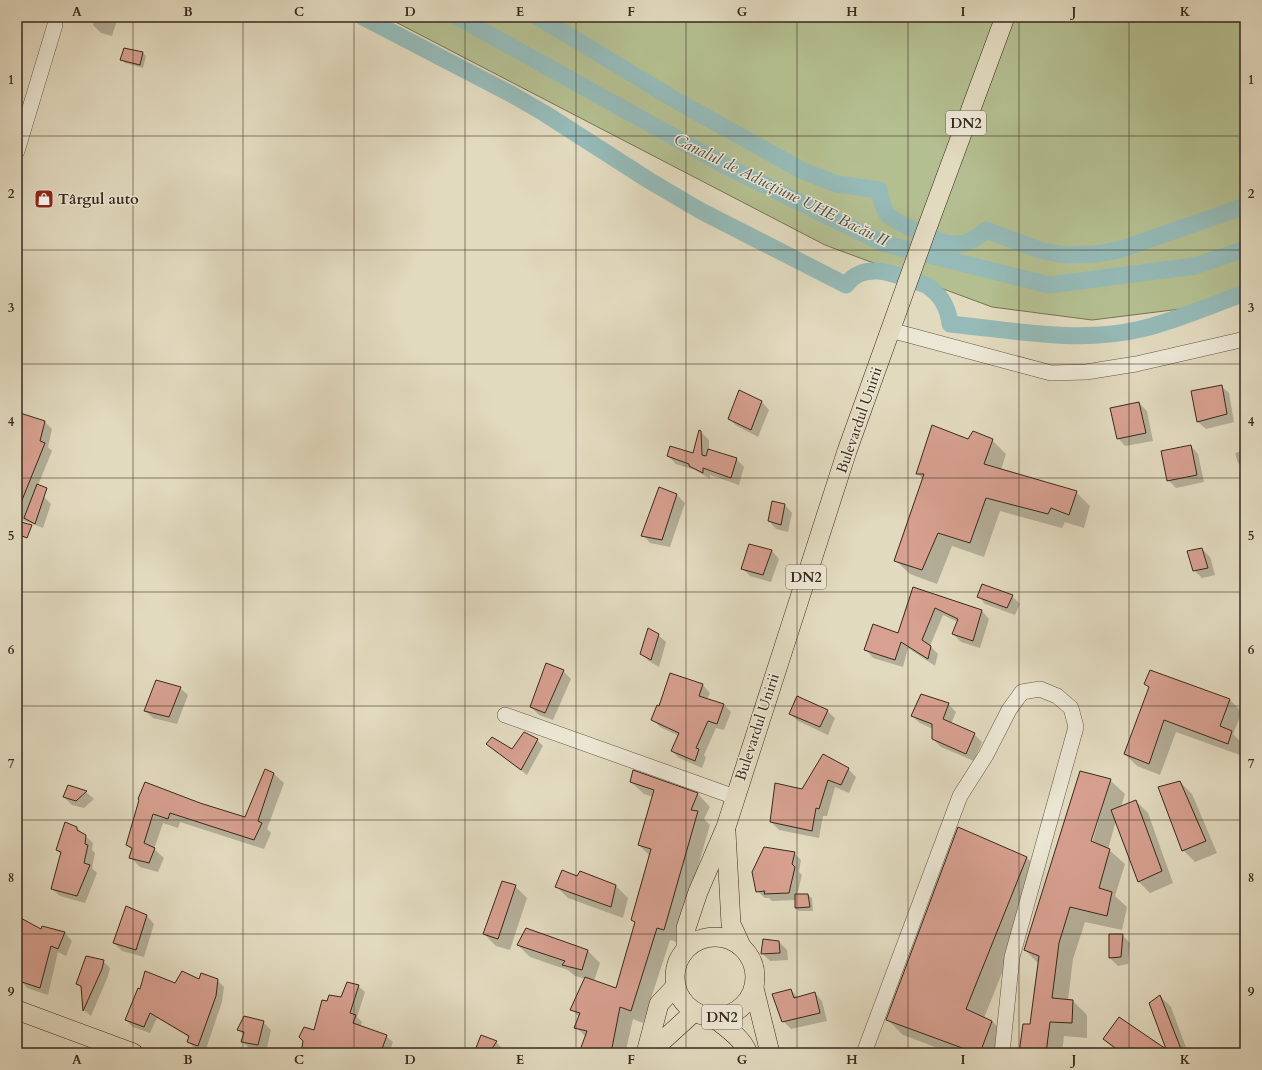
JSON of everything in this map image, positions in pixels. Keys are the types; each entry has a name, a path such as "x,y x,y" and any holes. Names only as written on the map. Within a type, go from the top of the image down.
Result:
{"main road":[{"name":"Bulevardul Unirii","path":"686,948 686,928 698,892 726,827 847,451 904,290 1005,17"},
{"name":"Bulevardul Unirii","path":"726,827 731,924 741,946"},
{"name":"DN2","path":"714,1018 727,1016 739,1010 748,1000 754,988 756,977 754,965 749,955 741,946 720,936 707,937 696,941 686,948 678,960 674,973 676,987 679,997 686,1006 694,1012 714,1018 730,1030 745,1046 748,1053"},
{"path":"648,1053 658,1004 676,987"},
{"name":"DN2","path":"754,988 770,1053"},
{"path":"17,1010 133,1053"},
{"path":"648,1053 694,1012"}],"street":[{"path":"17,151 55,25"},
{"path":"890,330 1051,373 1086,372 1136,364 1245,339"},
{"path":"864,1053 960,796 986,754 1009,710 1022,692 1040,689 1057,696 1071,708 1076,727 1012,957 1002,1053"},
{"path":"504,715 735,797"}],"green space":[{"path":"386,17 1245,17 1245,301 1092,320 992,307 825,245"}],"building":[{"path":"124,48 143,52 140,65 120,60"},
{"path":"1222,385 1227,414 1197,422 1191,391"},
{"path":"739,390 762,401 751,430 728,419"},
{"path":"1139,402 1146,433 1117,439 1110,408"},
{"path":"17,412 45,421 40,441 45,443 18,510"},
{"path":"932,425 968,439 973,431 993,439 984,464 1077,491 1069,515 1051,508 1048,514 986,498 970,543 938,533 922,570 894,561 924,474 916,474"},
{"path":"699,430 701,431 702,455 706,456 708,449 737,458 731,478 703,468 703,473 689,466 689,464 667,456 670,446 693,453"},
{"path":"1191,445 1197,475 1167,481 1161,451"},
{"path":"37,484 47,488 35,524 24,518"},
{"path":"659,487 677,494 662,540 641,536"},
{"path":"772,501 785,504 781,525 768,521"},
{"path":"17,521 32,525 27,538 17,534"},
{"path":"749,544 772,550 763,575 741,569"},
{"path":"1202,548 1208,568 1193,571 1187,551"},
{"path":"982,584 1013,595 1007,608 977,597"},
{"path":"913,587 982,610 973,641 952,634 958,619 935,608 922,640 931,646 928,659 901,642 895,660 864,650 873,624 898,633"},
{"path":"648,628 659,634 651,660 640,654"},
{"path":"546,663 564,670 545,713 530,707"},
{"path":"1150,670 1230,699 1220,726 1232,731 1228,744 1164,720 1149,764 1124,754 1149,687 1144,684"},
{"path":"670,673 703,684 699,696 724,704 717,724 708,721 696,748 699,749 695,761 671,751 679,733 651,720 657,705 659,706"},
{"path":"156,680 181,687 169,717 144,711"},
{"path":"921,694 949,703 943,719 975,733 966,754 932,739 932,724 911,716"},
{"path":"797,696 828,710 820,727 789,714"},
{"path":"524,732 538,739 521,770 486,744 492,737 512,749"},
{"path":"823,754 849,768 841,785 828,780 819,809 816,808 812,831 770,822 775,783 802,789"},
{"path":"265,769 274,773 258,821 262,823 254,840 170,813 168,819 153,814 144,843 155,848 149,863 129,858 132,848 126,845 139,800 138,799 145,782 200,803 245,817"},
{"path":"633,770 698,793 691,810 698,811 664,930 657,928 631,1011 620,1007 611,1053 579,1053 587,1031 574,1028 580,1013 570,1010 585,977 616,988 635,922 631,920 651,849 638,845 654,790 630,782"},
{"path":"1080,771 1111,779 1091,841 1110,849 1099,888 1112,892 1107,916 1070,907 1059,943 1052,998 1073,1000 1072,1023 1050,1022 1046,1053 1019,1053 1023,1024 1030,1024 1039,956 1024,950"},
{"path":"1180,781 1206,841 1182,851 1158,787"},
{"path":"68,785 87,791 76,801 63,797"},
{"path":"1136,800 1162,871 1138,882 1111,810"},
{"path":"65,822 77,827 77,830 86,835 85,844 88,845 84,863 90,865 77,896 51,889 61,852 56,850"},
{"path":"958,827 1027,857 966,1009 992,1021 980,1053 976,1053 886,1020"},
{"path":"764,847 795,852 792,864 795,867 789,893 764,894 765,891 756,892 752,872"},
{"path":"562,870 577,876 580,871 616,885 611,907 555,887"},
{"path":"502,881 516,885 498,939 483,934"},
{"path":"795,894 808,894 810,907 795,908"},
{"path":"126,906 147,915 136,950 113,943"},
{"path":"17,916 41,929 42,926 65,932 58,949 51,946 40,988 19,981 20,973 17,972"},
{"path":"526,928 588,950 582,970 562,965 565,961 517,945"},
{"path":"1109,934 1123,934 1121,957 1109,958"},
{"path":"763,939 779,941 780,953 761,954"},
{"path":"86,956 104,960 102,969 83,1011 81,986 76,984"},
{"path":"145,971 175,983 182,971 199,979 201,973 218,979 216,996 198,1046 187,1042 189,1036 150,1013 144,1027 125,1020 138,988 140,989"},
{"path":"347,982 359,985 350,1013 356,1015 353,1023 387,1035 382,1049 379,1053 301,1053 303,1041 299,1037 304,1027 314,1030 322,1000 327,1001 329,995 341,997"},
{"path":"791,989 794,998 815,992 820,1013 782,1022 772,994"},
{"path":"1160,995 1181,1049 1171,1053 1122,1053 1103,1039 1119,1017 1166,1049 1149,1003"},
{"path":"244,1016 264,1021 258,1045 241,1042 244,1032 237,1030"},
{"path":"481,1035 497,1041 489,1053 474,1053"}],"waterway":[{"path":"363,17 511,94 701,211 846,285 854,277 863,272 873,271 895,274 926,285 940,297 948,312 950,324 1070,336 1118,333 1167,322 1245,293"},
{"name":"Canalul de Aducțiune UHE Bacău II","path":"458,17 726,166 882,243 1049,285 1195,266 1245,249"},
{"path":"538,17 677,101 803,171 837,184 879,190 884,208 891,218 918,232 946,243 966,243 979,236 986,230 1039,250 1065,255 1095,254 1119,250 1245,206"}],"place":[{"name":"Târgul auto","path":"44,199"}]}
